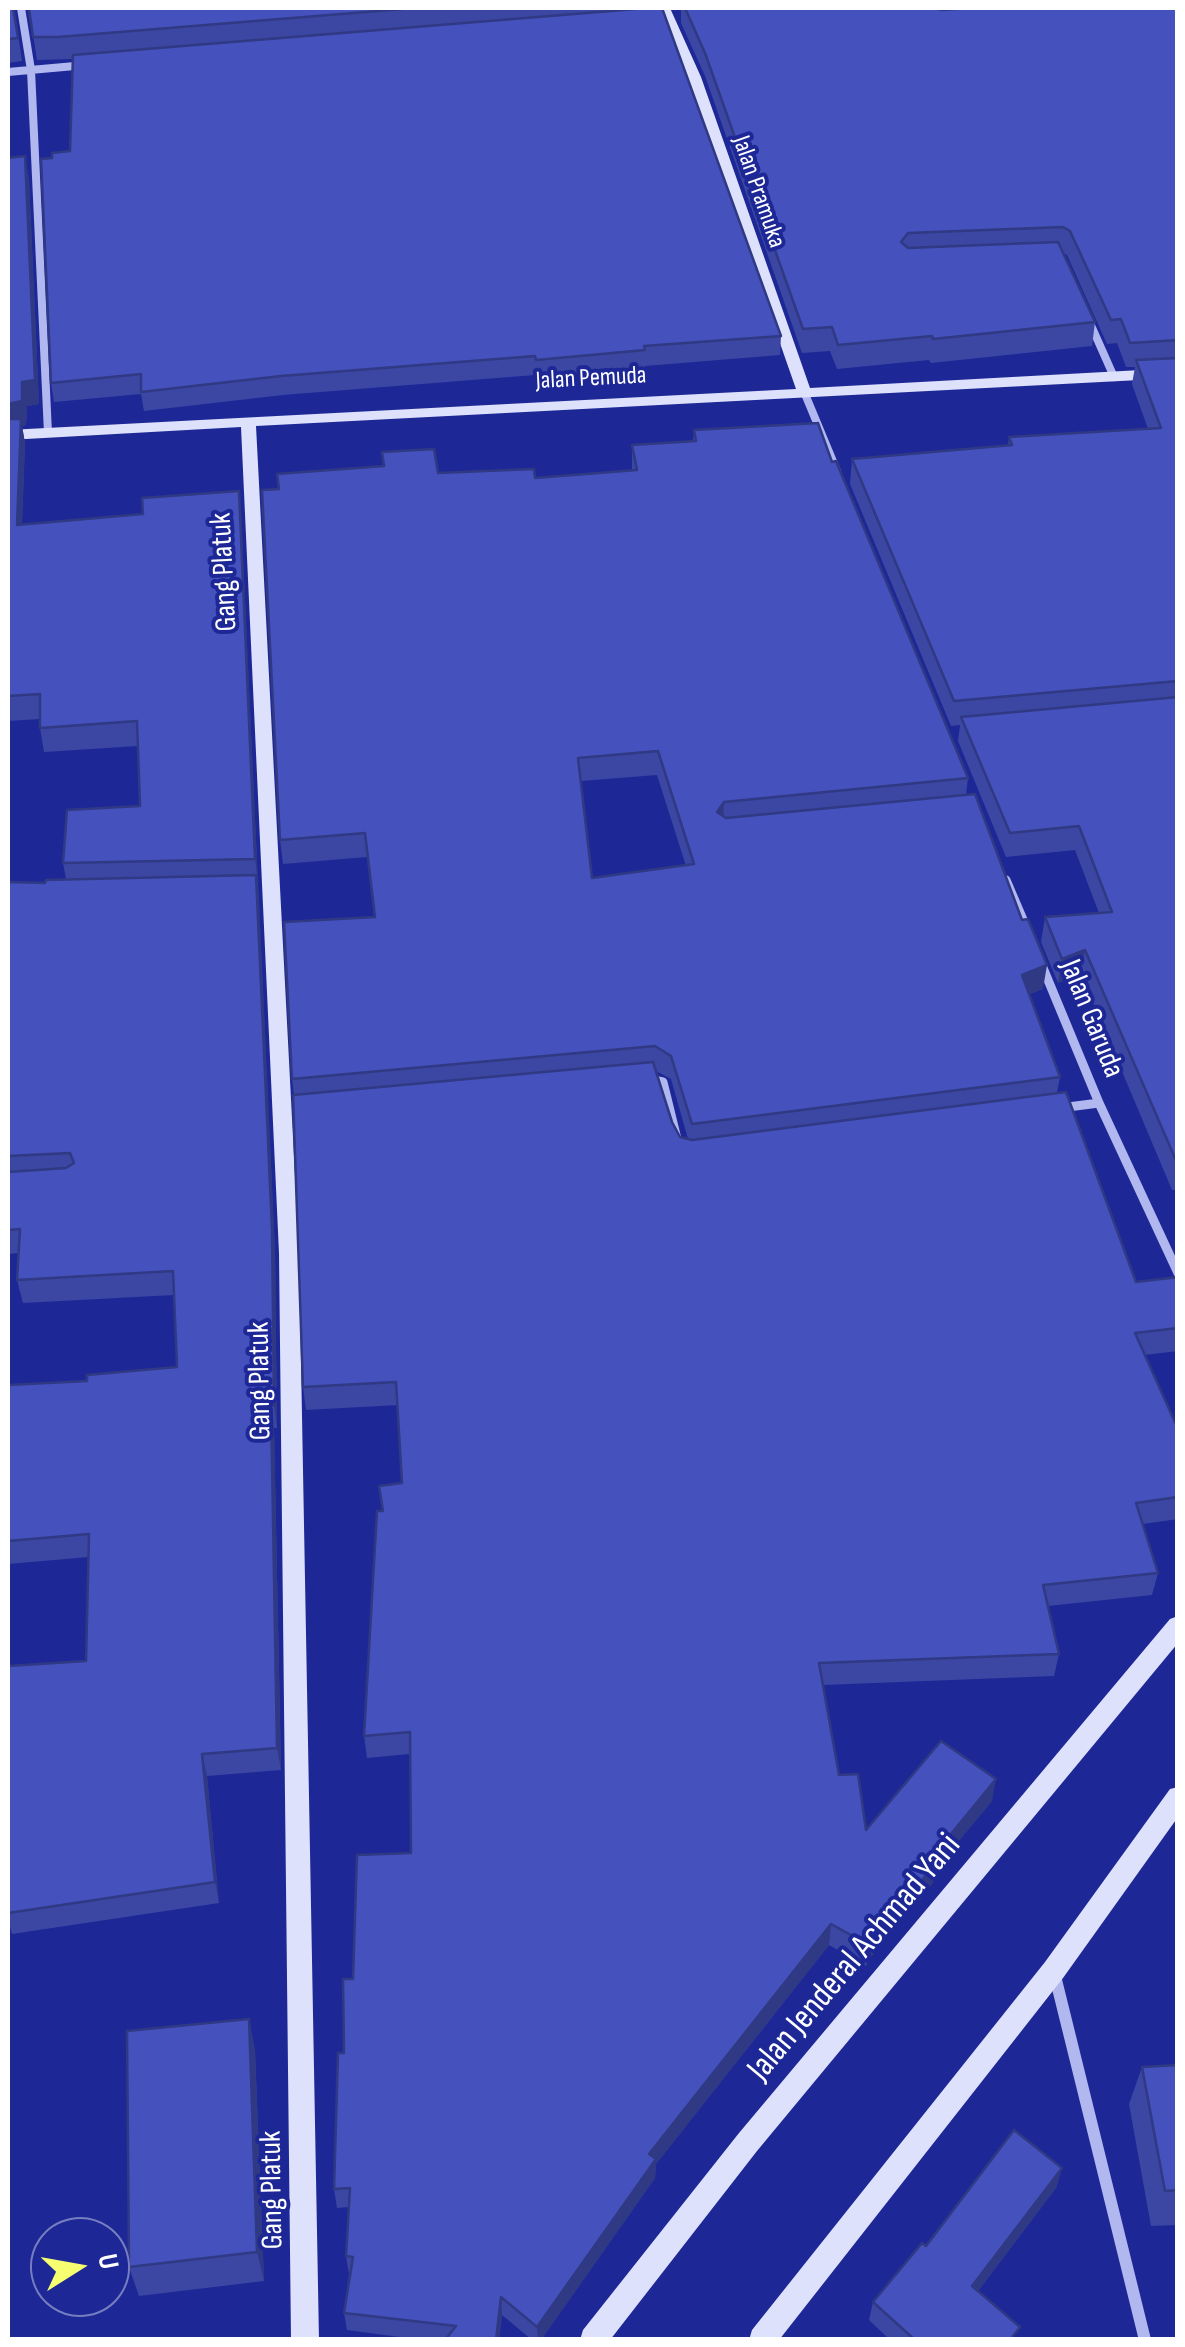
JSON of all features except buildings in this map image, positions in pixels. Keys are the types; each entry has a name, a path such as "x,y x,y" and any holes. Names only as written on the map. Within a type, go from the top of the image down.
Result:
{"street":[{"path":"21,8 32,70 48,432"},
{"path":"649,20 666,13 687,16"},
{"name":"Jalan Pramuka","path":"666,13 805,394"},
{"path":"8,72 91,65"},
{"path":"1085,311 1114,377"},
{"name":"Jalan Pemuda","path":"8,435 1178,373"},
{"path":"805,394 842,484"},
{"name":"Gang Platuk","path":"248,422 262,891 292,1111 289,1253 305,2340"},
{"name":"Jalan Garuda","path":"1000,864 1030,938"},
{"name":"Jalan Garuda","path":"1038,956 1099,1103 1178,1273"},
{"path":"626,1081 654,1078 663,1082 682,1152"},
{"path":"1039,1111 1099,1103"},
{"name":"Jalan Jenderal Achmad Yani","path":"592,2340 748,2142 1178,1626"},
{"path":"762,2340 1054,1970 1178,1796"},
{"path":"1054,1970 1145,2340"}]}
